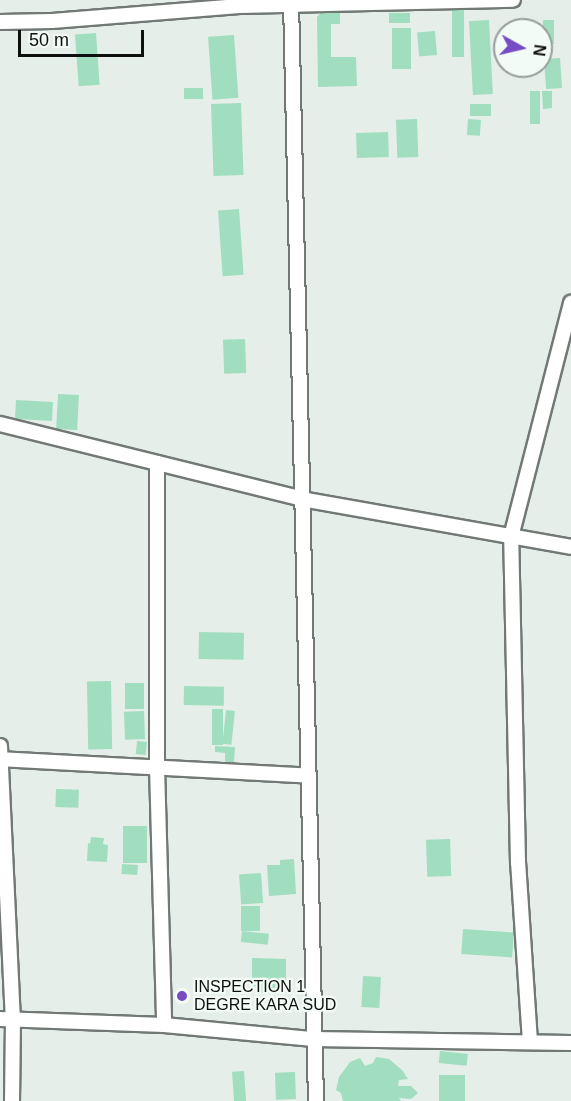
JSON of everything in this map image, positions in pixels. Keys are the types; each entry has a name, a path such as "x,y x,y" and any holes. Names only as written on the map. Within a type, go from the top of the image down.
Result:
{"street":[{"path":"0,22 52,21 291,3 513,0"},
{"path":"291,3 316,1101"},
{"path":"530,1042 518,863 511,537 571,303"},
{"path":"0,424 302,500 571,547"},
{"path":"157,463 157,767 164,1025"},
{"path":"0,747 6,1020 12,1101"},
{"path":"0,759 309,776"},
{"path":"6,1020 164,1025 313,1039 571,1043"}],"building":[{"path":"325,9 340,9 340,24 331,24 331,57 356,57 357,86 318,87 317,17"},
{"path":"452,9 464,9 464,57 452,57"},
{"path":"389,13 410,13 410,23 389,23"},
{"path":"489,20 493,94 473,95 469,21"},
{"path":"553,20 554,20 553,44"},
{"path":"392,28 411,28 411,69 392,69"},
{"path":"435,31 437,55 419,56 417,33"},
{"path":"96,33 100,85 79,86 75,34"},
{"path":"234,35 238,98 212,100 208,37"},
{"path":"553,58 560,58 562,88 546,89 545,78 553,78"},
{"path":"184,88 203,88 203,99 184,99"},
{"path":"530,91 540,91 540,124 530,124"},
{"path":"542,91 552,91 552,108 543,109"},
{"path":"241,103 244,175 214,176 211,104"},
{"path":"470,104 491,104 491,116 470,116"},
{"path":"417,119 418,157 397,158 396,120"},
{"path":"468,119 481,120 480,136 467,135"},
{"path":"388,132 389,157 357,158 356,133"},
{"path":"239,209 244,275 223,276 218,210"},
{"path":"245,339 246,373 224,374 223,340"},
{"path":"58,394 79,395 77,430 56,429"},
{"path":"16,400 53,402 52,421 15,419"},
{"path":"199,632 244,633 244,660 199,659"},
{"path":"87,681 111,681 112,749 88,749"},
{"path":"125,683 144,683 144,709 125,709"},
{"path":"184,686 224,687 224,706 184,705"},
{"path":"212,709 223,709 223,745 212,745"},
{"path":"226,710 235,711 231,745 222,744"},
{"path":"144,711 145,739 125,740 124,712"},
{"path":"137,741 147,742 146,755 136,754"},
{"path":"215,746 235,747 234,762 225,762 225,753 215,752"},
{"path":"56,789 79,790 78,808 55,807"},
{"path":"123,826 147,826 147,863 123,863"},
{"path":"91,837 104,838 103,844 108,845 107,862 87,861 88,843 90,844"},
{"path":"450,839 451,876 427,877 426,840"},
{"path":"294,859 296,894 269,896 267,865 280,865 280,860"},
{"path":"122,864 138,865 137,875 121,874"},
{"path":"261,873 263,903 241,904 239,875"},
{"path":"241,906 260,906 260,931 241,931"},
{"path":"463,929 514,933 512,957 461,954"},
{"path":"242,931 269,934 268,945 241,942"},
{"path":"252,958 286,959 286,984 278,984 278,993 257,993 252,981"},
{"path":"363,976 381,977 379,1008 361,1007"},
{"path":"440,1051 468,1054 467,1066 439,1063"},
{"path":"376,1057 389,1059 402,1070 408,1079 399,1080 398,1086 411,1086 418,1093 411,1099 399,1098 401,1101 343,1101 341,1093 336,1090 339,1077 350,1062 360,1058 365,1066 373,1063"},
{"path":"244,1071 246,1101 234,1101 232,1072"},
{"path":"295,1072 296,1099 276,1100 275,1073"},
{"path":"439,1075 465,1075 465,1101 439,1101"}],"place":[{"name":"INSPECTION 1 DEGRE KARA SUD","path":"182,996"}]}
